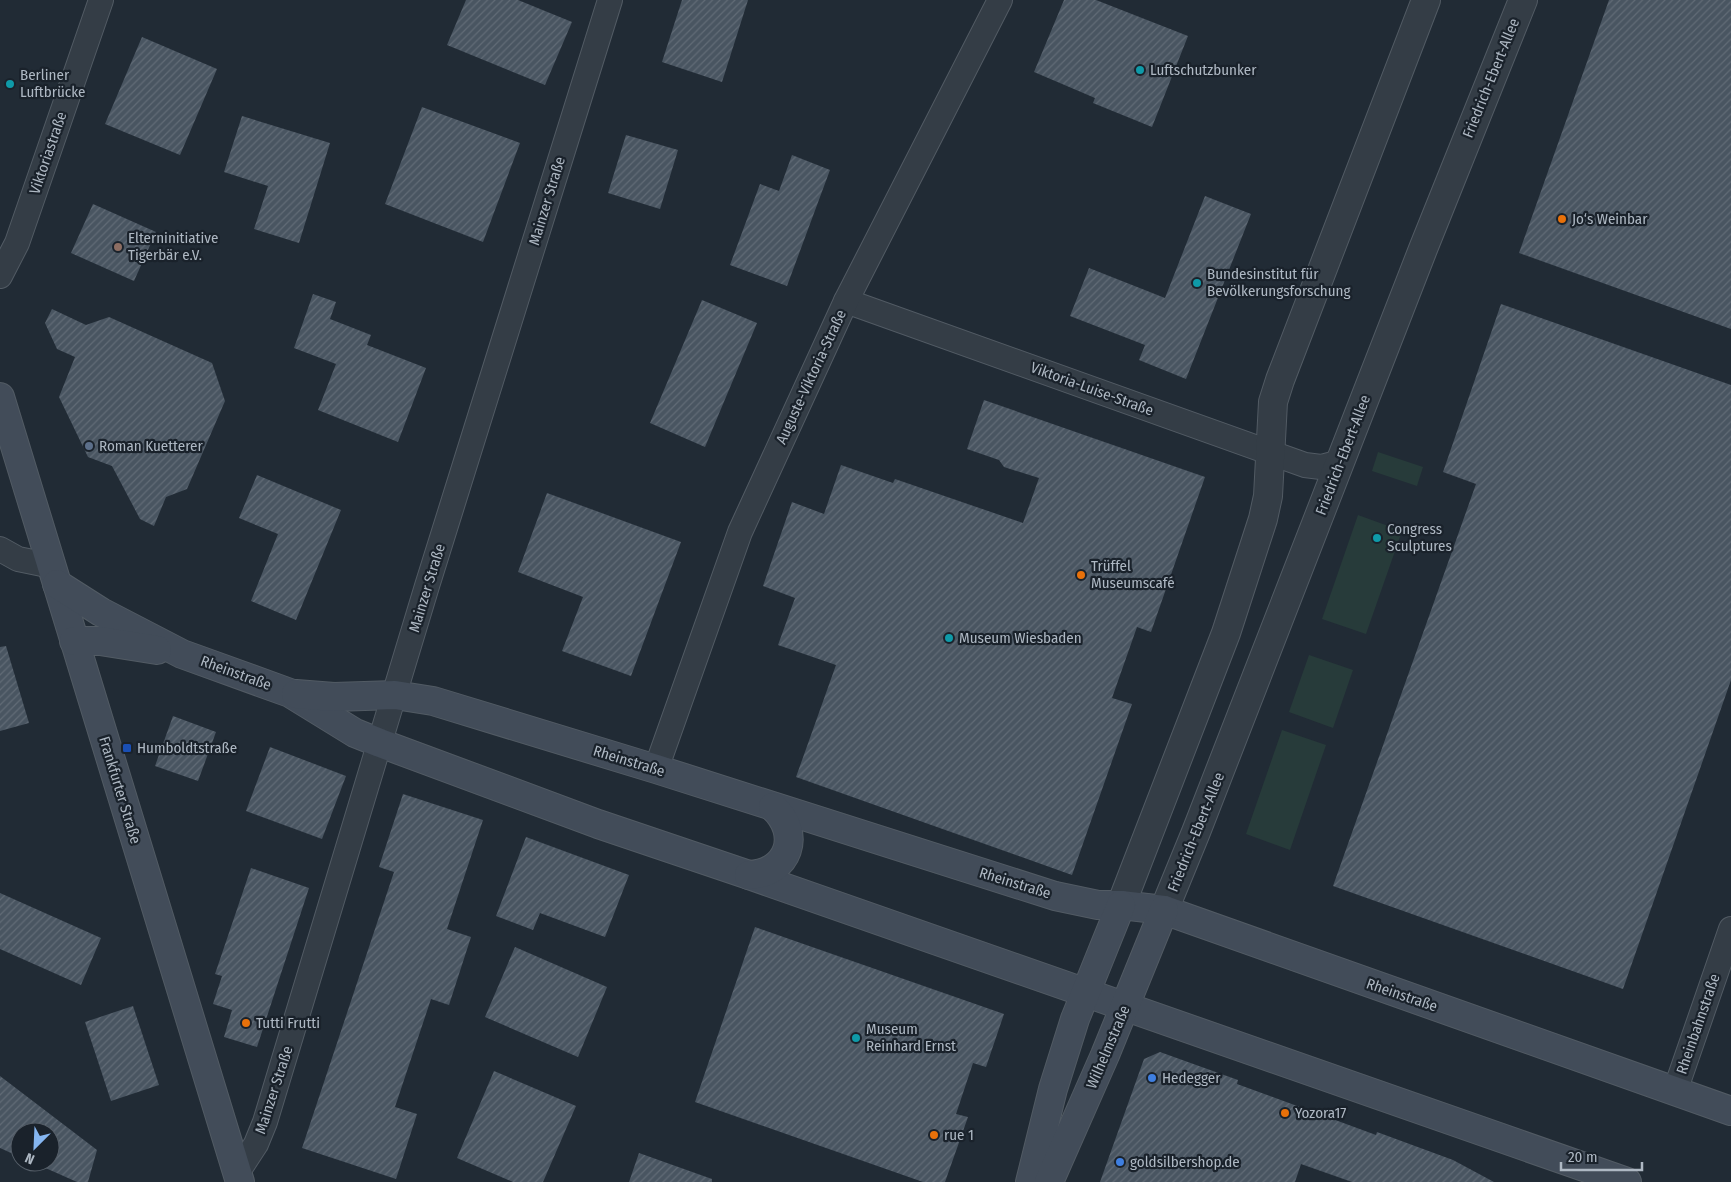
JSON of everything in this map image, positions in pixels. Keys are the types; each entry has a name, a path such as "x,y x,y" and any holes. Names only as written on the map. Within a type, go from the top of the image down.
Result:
{"main road":[{"name":"Frankfurter Straße","path":"0,397 238,1177"},
{"path":"54,575 101,612 182,654"},
{"path":"74,641 100,641 182,654"},
{"name":"Rheinstraße","path":"182,654 290,693 355,733 380,744 598,824 1626,1182"},
{"name":"Rheinstraße","path":"290,693 334,698 394,695 433,701 656,769 1054,896 1098,905 1121,905 1164,910 1731,1111"},
{"path":"749,875 768,872 776,866 787,850 789,841 786,822 774,807"},
{"path":"1030,1182 1053,1089 1085,993 1121,905"},
{"name":"Wilhelmstraße","path":"1049,1182 1164,910"}],"street":[{"name":"Viktoriastraße","path":"0,276 16,244 101,0"},
{"name":"Mainzer Straße","path":"238,1177 256,1144 265,1122 394,695 610,0"},
{"name":"Auguste-Viktoria-Straße","path":"656,769 740,532 846,301 1000,0"},
{"path":"1121,905 1226,633 1263,519 1268,496 1274,402 1280,380 1426,0"},
{"name":"Friedrich-Ebert-Allee","path":"1164,910 1200,824 1522,0"},
{"name":"Viktoria-Luise-Straße","path":"846,301 1270,453 1315,467 1329,466 1340,462"},
{"path":"0,549 54,575"},
{"name":"Rheinbahnstraße","path":"1675,1091 1731,929"}],"green space":[{"path":"1378,452 1423,467 1417,486 1372,471"},
{"path":"1358,515 1402,531 1366,634 1322,619"},
{"path":"1309,655 1353,670 1333,728 1289,712"},
{"path":"1282,730 1326,745 1290,850 1246,834"}],"building":[{"path":"466,0 518,0 572,22 545,85 447,45"},
{"path":"682,0 748,0 722,82 662,62"},
{"path":"1064,0 1096,0 1188,36 1152,127 1093,103 1095,98 1034,72"},
{"path":"1609,0 1731,0 1731,329 1519,253"},
{"path":"142,37 217,69 180,155 105,124"},
{"path":"422,107 520,143 483,242 385,204"},
{"path":"242,116 330,143 299,243 254,229 268,186 224,172"},
{"path":"626,135 678,150 660,209 608,193"},
{"path":"792,155 830,170 787,286 730,265 760,184 779,191"},
{"name":"Bundesinstitut für Bevölkerungsforschung","path":"1205,196 1251,214 1186,379 1139,360 1145,345 1070,316 1089,268 1165,298"},
{"path":"93,204 156,232 134,281 71,253"},
{"path":"313,294 336,302 330,319 371,335 367,345 426,368 398,442 318,410 336,364 294,348"},
{"path":"702,300 757,323 705,447 650,423"},
{"path":"1501,304 1731,385 1731,680 1623,989 1333,886 1476,484 1443,472"},
{"path":"52,309 86,325 109,317 212,363 225,401 187,489 166,497 154,526 140,519 112,466 88,457 59,397 75,357 57,349 45,323"},
{"name":"Museum Wiesbaden","path":"984,400 1205,477 1151,632 1137,627 1112,698 1132,704 1072,875 796,777 836,665 778,645 795,598 763,586 792,502 824,514 841,465 893,483 895,479 1023,523 1039,478 1004,467 999,460 967,449"},
{"path":"257,475 341,510 296,620 251,601 278,534 239,518"},
{"path":"547,493 681,542 631,676 562,651 583,597 518,572"},
{"path":"6,646 29,723 0,731 0,647"},
{"path":"173,716 216,732 198,781 155,766"},
{"path":"270,747 346,776 322,839 246,811"},
{"path":"403,794 483,820 447,929 471,937 449,1005 431,999 395,1107 417,1114 396,1179 302,1148 394,872 379,867"},
{"path":"526,837 629,875 605,937 540,913 533,930 496,916"},
{"path":"251,868 309,888 257,1047 224,1037 232,1010 213,1004 222,976 215,974"},
{"path":"0,893 101,938 81,985 0,949"},
{"name":"Museum Reinhard Ernst","path":"755,927 1004,1014 986,1067 973,1063 956,1114 968,1117 945,1182 923,1182 695,1102"},
{"path":"515,947 607,987 578,1057 485,1017"},
{"path":"133,1006 159,1085 111,1101 85,1022"},
{"path":"1160,1052 1238,1080 1237,1084 1376,1135 1377,1132 1453,1160 1494,1182 1352,1182 1301,1164 1295,1182 1100,1182 1144,1059"},
{"path":"494,1071 576,1106 543,1182 513,1182 457,1158"},
{"path":"0,1076 97,1150 88,1182 77,1182 54,1172 60,1172 60,1122 10,1122 10,1152 0,1148"},
{"path":"639,1153 712,1179 712,1182 629,1182"}],"place":[{"name":"Luftschutzbunker","path":"1140,70"},
{"name":"Berliner Luftbrücke","path":"10,84"},
{"name":"Jo‘s Weinbar","path":"1562,219"},
{"name":"Elterninitiative Tigerbär e.V.","path":"118,247"},
{"name":"Bundesinstitut für Bevölkerungsforschung","path":"1197,283"},
{"name":"Roman Kuetterer","path":"89,446"},
{"name":"Congress Sculptures","path":"1377,538"},
{"name":"Trüffel Museumscafé","path":"1081,575"},
{"name":"Museum Wiesbaden","path":"949,638"},
{"name":"Humboldtstraße","path":"127,748"},
{"name":"Tutti Frutti","path":"246,1023"},
{"name":"Museum Reinhard Ernst","path":"856,1038"},
{"name":"Hedegger","path":"1152,1078"},
{"name":"Yozora17","path":"1285,1113"},
{"name":"rue 1","path":"934,1135"},
{"name":"goldsilbershop.de","path":"1120,1162"}]}
